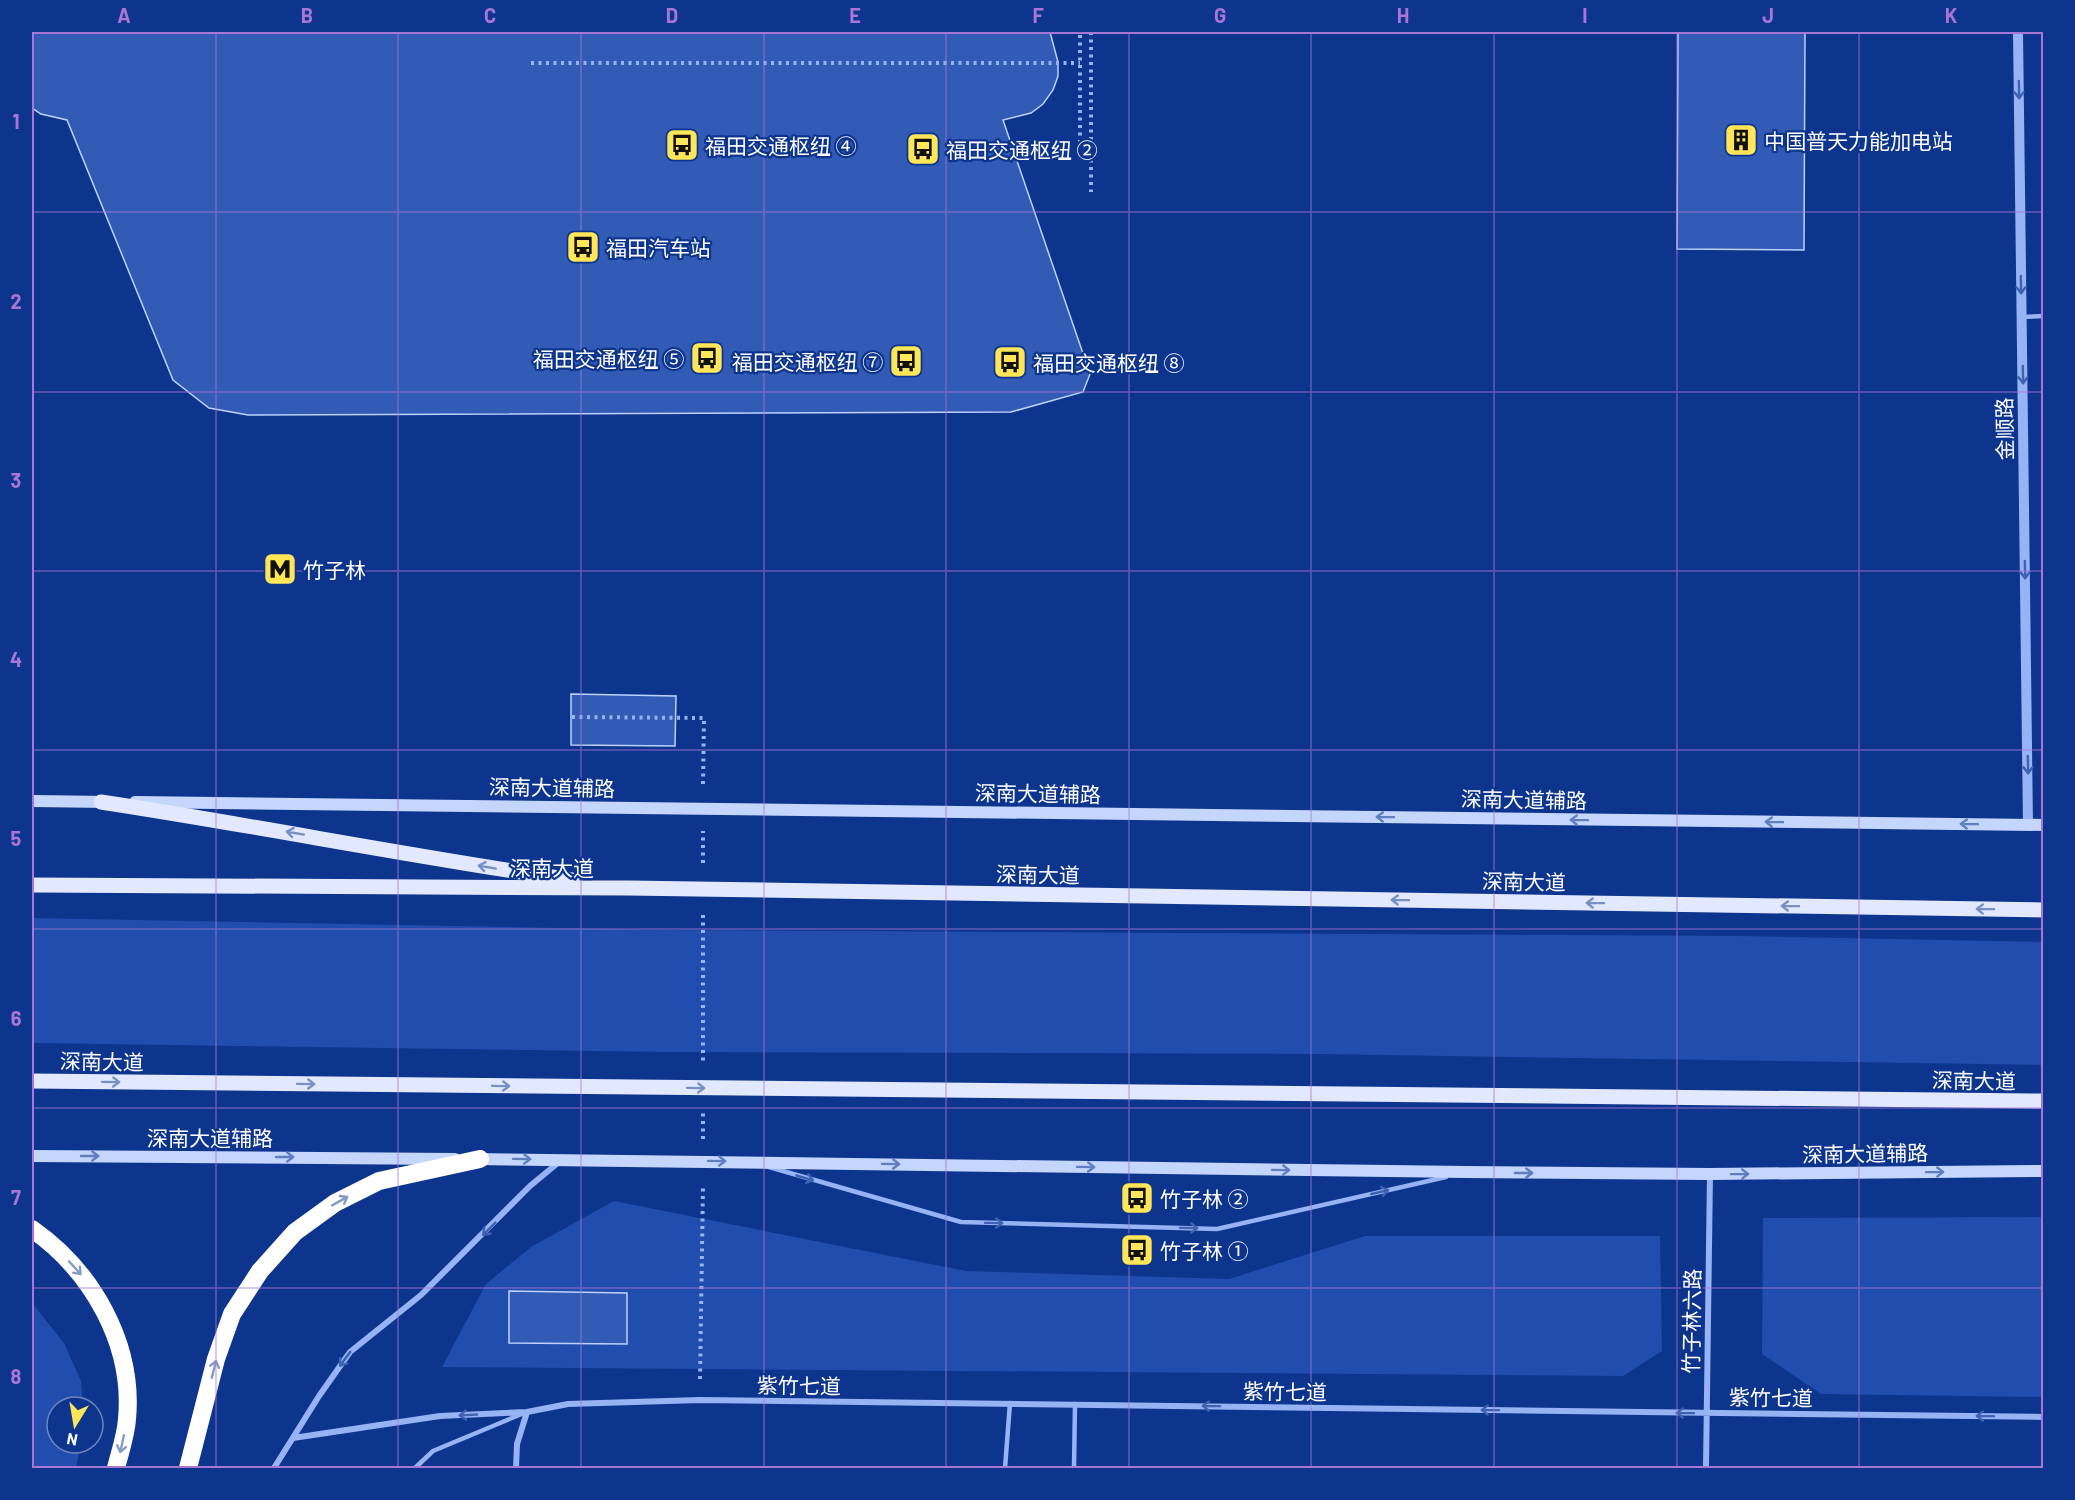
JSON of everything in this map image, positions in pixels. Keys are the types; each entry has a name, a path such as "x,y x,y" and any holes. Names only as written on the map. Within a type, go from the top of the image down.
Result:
{"highway":[{"path":"188,1468 216,1359 232,1314 260,1271 295,1232 335,1203 379,1181 480,1159"},
{"path":"32,1229 48,1240 78,1270 101,1304 118,1339 126,1380 127,1419 116,1468"}],"main road":[{"name":"深南大道辅路","path":"32,801 2043,825"},
{"path":"101,801 242,823 505,870 628,888"},
{"name":"深南大道","path":"32,885 628,888 2043,910"},
{"name":"深南大道","path":"32,1081 2043,1101"},
{"path":"32,1090 79,1082"},
{"name":"深南大道辅路","path":"32,1156 703,1161 1710,1174 2043,1171"}],"street":[{"name":"金顺路","path":"2018,32 2028,825"},
{"path":"274,1468 319,1396 350,1352 421,1295 530,1186 562,1160"},
{"name":"竹子林六路","path":"1706,1468 1710,1174"},
{"name":"紫竹七道","path":"293,1438 440,1416 527,1412 568,1404 700,1400 2043,1417"},
{"path":"516,1468 517,1444 527,1412"}],"lane":[{"path":"2022,317 2043,316"},
{"path":"749,1162 961,1222 1217,1228 1466,1172"},
{"path":"1005,1468 1010,1403"},
{"path":"1074,1468 1075,1404"},
{"path":"415,1468 433,1451 527,1412"}],"path":[{"path":"1080,32 1080,143"},
{"path":"1091,32 1091,192"},
{"path":"531,63 1080,63"},
{"path":"572,717 704,718 700,1400"}],"shaded area":[{"path":"32,918 665,930 1739,936 2043,942 2043,1065 1318,1054 662,1052 32,1043"},
{"path":"614,1201 966,1271 1229,1279 1365,1236 1660,1236 1662,1351 1623,1376 442,1367 486,1284 531,1247"},
{"path":"2043,1217 2043,1397 1821,1394 1762,1354 1763,1218"},
{"path":"32,1303 64,1343 81,1381 82,1395 45,1395 45,1455 79,1455 76,1468 32,1468"}],"building":[{"name":"福田汽车站","path":"32,32 1050,32 1058,62 1058,76 1053,90 1043,104 1031,113 1003,120 1090,374 1083,392 1011,412 248,415 209,408 173,380 67,120 41,114 32,108"},
{"name":"中国普天力能加电站","path":"1678,32 1805,32 1804,250 1677,249"},
{"path":"571,694 676,696 675,746 571,745"},
{"path":"509,1291 627,1293 627,1344 509,1343"}],"place":[{"name":"中国普天力能加电站","path":"1741,140"},
{"name":"福田交通枢纽 ④","path":"682,145"},
{"name":"福田交通枢纽 ②","path":"923,149"},
{"name":"福田汽车站","path":"583,247"},
{"name":"福田交通枢纽 ⑤","path":"707,358"},
{"name":"福田交通枢纽 ⑦","path":"906,361"},
{"name":"福田交通枢纽 ⑧","path":"1010,362"},
{"name":"竹子林","path":"280,569"},
{"name":"竹子林 ②","path":"1137,1198"},
{"name":"竹子林 ①","path":"1137,1250"}]}
